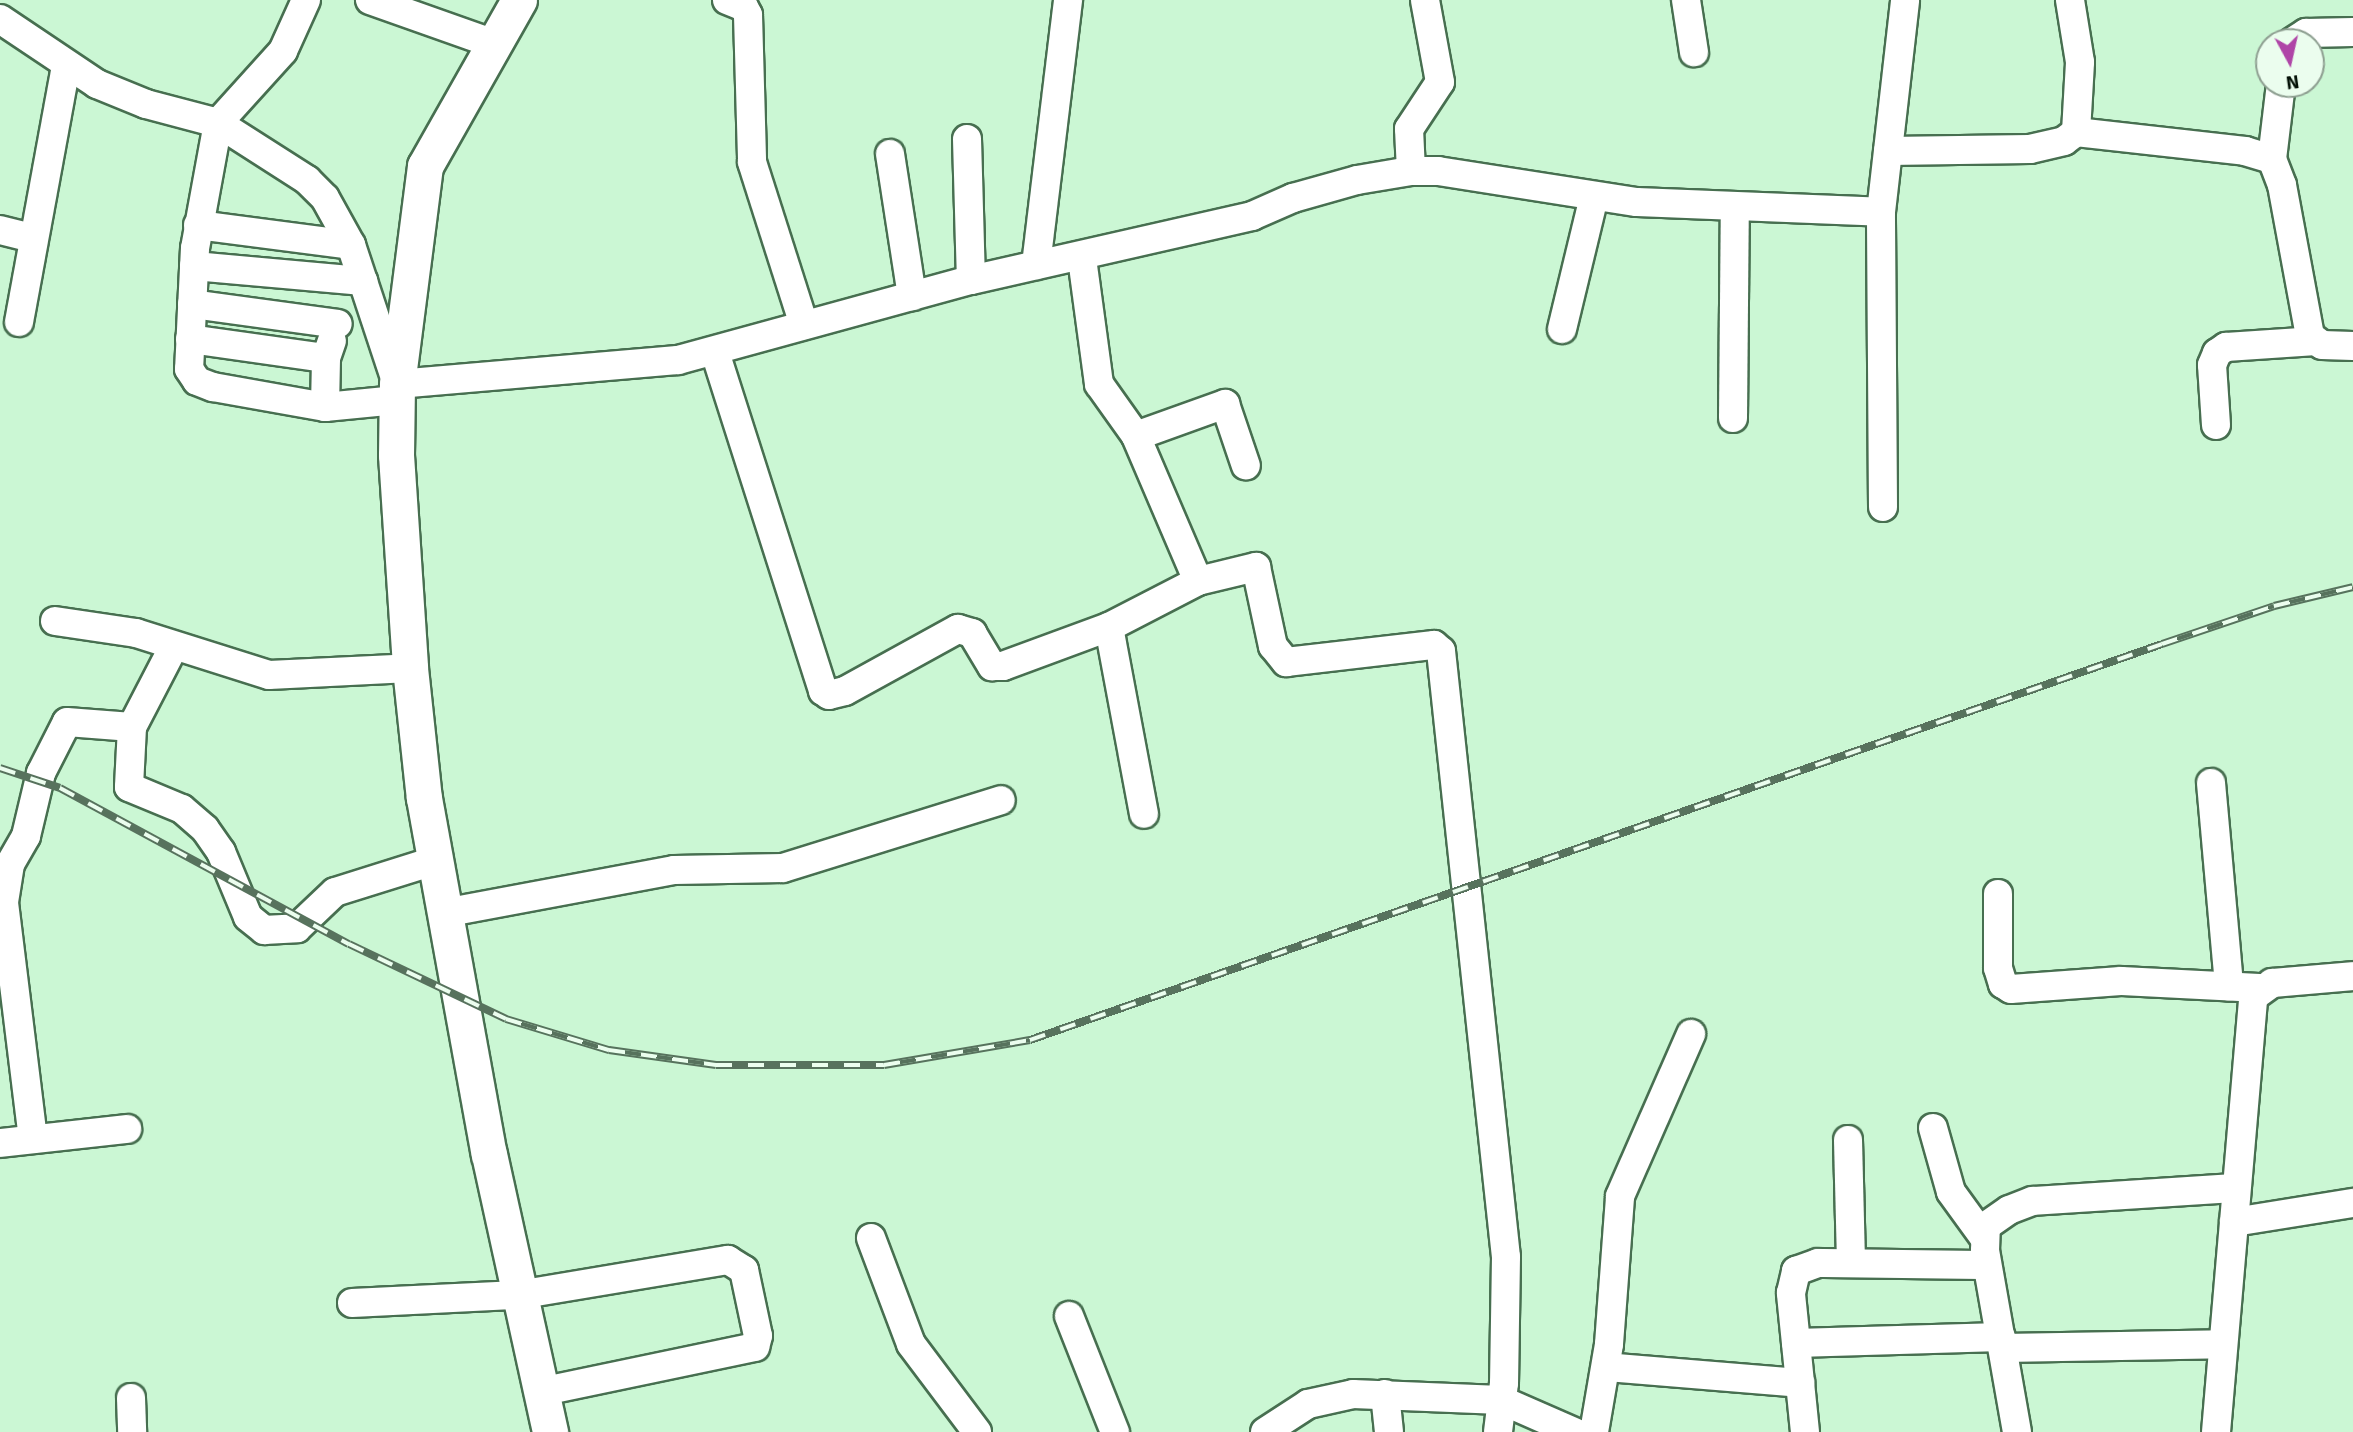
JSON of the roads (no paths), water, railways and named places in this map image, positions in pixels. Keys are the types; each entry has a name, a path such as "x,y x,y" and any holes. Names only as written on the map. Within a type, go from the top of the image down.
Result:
{"main road":[{"path":"519,0 425,166 397,392 396,456 410,668 434,861 518,1295 550,1432"}],"street":[{"path":"306,0 283,51 218,123 198,225 189,369 197,381 325,407 397,392 642,365 715,352 971,280 1082,258 1252,216 1345,183 1411,171 1438,171 1594,197 1735,207 1881,212"},
{"path":"370,0 433,10 494,44"},
{"path":"727,0 744,7 748,16 752,162 804,325"},
{"path":"1036,265 1068,0"},
{"path":"1411,171 1409,129 1440,82 1425,0"},
{"path":"1686,0 1694,52"},
{"path":"1883,507 1881,212 1905,0"},
{"path":"2070,0 2080,62 2076,132"},
{"path":"0,19 66,65 123,97 218,123 307,180 325,198 351,245 397,392"},
{"path":"2325,33 2353,32"},
{"path":"19,322 66,65"},
{"path":"2279,98 2272,159 2282,185 2305,313 2316,341"},
{"path":"1888,151 2031,149 2064,141 2076,132 2245,151 2272,159"},
{"path":"967,139 971,280"},
{"path":"890,154 912,296"},
{"path":"1562,329 1594,197"},
{"path":"1733,418 1735,207"},
{"path":"198,225 351,245"},
{"path":"0,230 33,239"},
{"path":"1082,258 1100,384 1136,436 1198,581"},
{"path":"194,266 366,289"},
{"path":"325,407 326,358 338,324 366,289"},
{"path":"192,304 338,324"},
{"path":"190,339 326,358"},
{"path":"2216,425 2212,365 2217,353 2226,347 2316,341 2353,346"},
{"path":"715,352 825,693 845,691 952,630 972,633 996,667 1109,627 1198,581 1256,567 1273,646 1286,662 1434,645 1441,651 1506,1257 1498,1432"},
{"path":"1136,436 1225,404 1246,466"},
{"path":"55,621 114,628 276,675 410,668"},
{"path":"1109,627 1144,814"},
{"path":"174,646 132,727 129,787 182,809 205,829 221,852 248,917 264,930 297,928 335,892 434,861"},
{"path":"33,1139 4,902 7,875 26,836 41,773 67,722 132,727"},
{"path":"2211,783 2229,986"},
{"path":"444,913 674,870 783,868 1001,800"},
{"path":"1998,894 2000,976 2011,989 2121,981 2260,988 2353,976"},
{"path":"2216,1432 2251,1008 2260,988"},
{"path":"1594,1432 1606,1367 1620,1196 1690,1034"},
{"path":"1933,1128 1951,1192 1983,1236"},
{"path":"0,1143 127,1129"},
{"path":"1848,1140 1850,1263"},
{"path":"2017,1432 1987,1265 1983,1236 1986,1226 1998,1215 2033,1201 2236,1188"},
{"path":"2234,1222 2353,1203"},
{"path":"871,1238 911,1344 977,1432"},
{"path":"352,1303 518,1295 728,1260 735,1260 744,1270 758,1336 755,1346 540,1392"},
{"path":"1805,1432 1790,1283 1796,1272 1807,1264 1987,1265"},
{"path":"1069,1317 1115,1432"},
{"path":"1796,1343 2223,1344"},
{"path":"1606,1367 1800,1383"},
{"path":"1385,1394 1389,1432"},
{"path":"1265,1432 1330,1396 1385,1394 1501,1400 1574,1432"},
{"path":"131,1398 132,1432"}],"railway":[{"path":"0,768 60,788 349,944 506,1019 609,1050 716,1065 884,1065 1030,1040 2162,644 2274,606 2353,587"}]}
